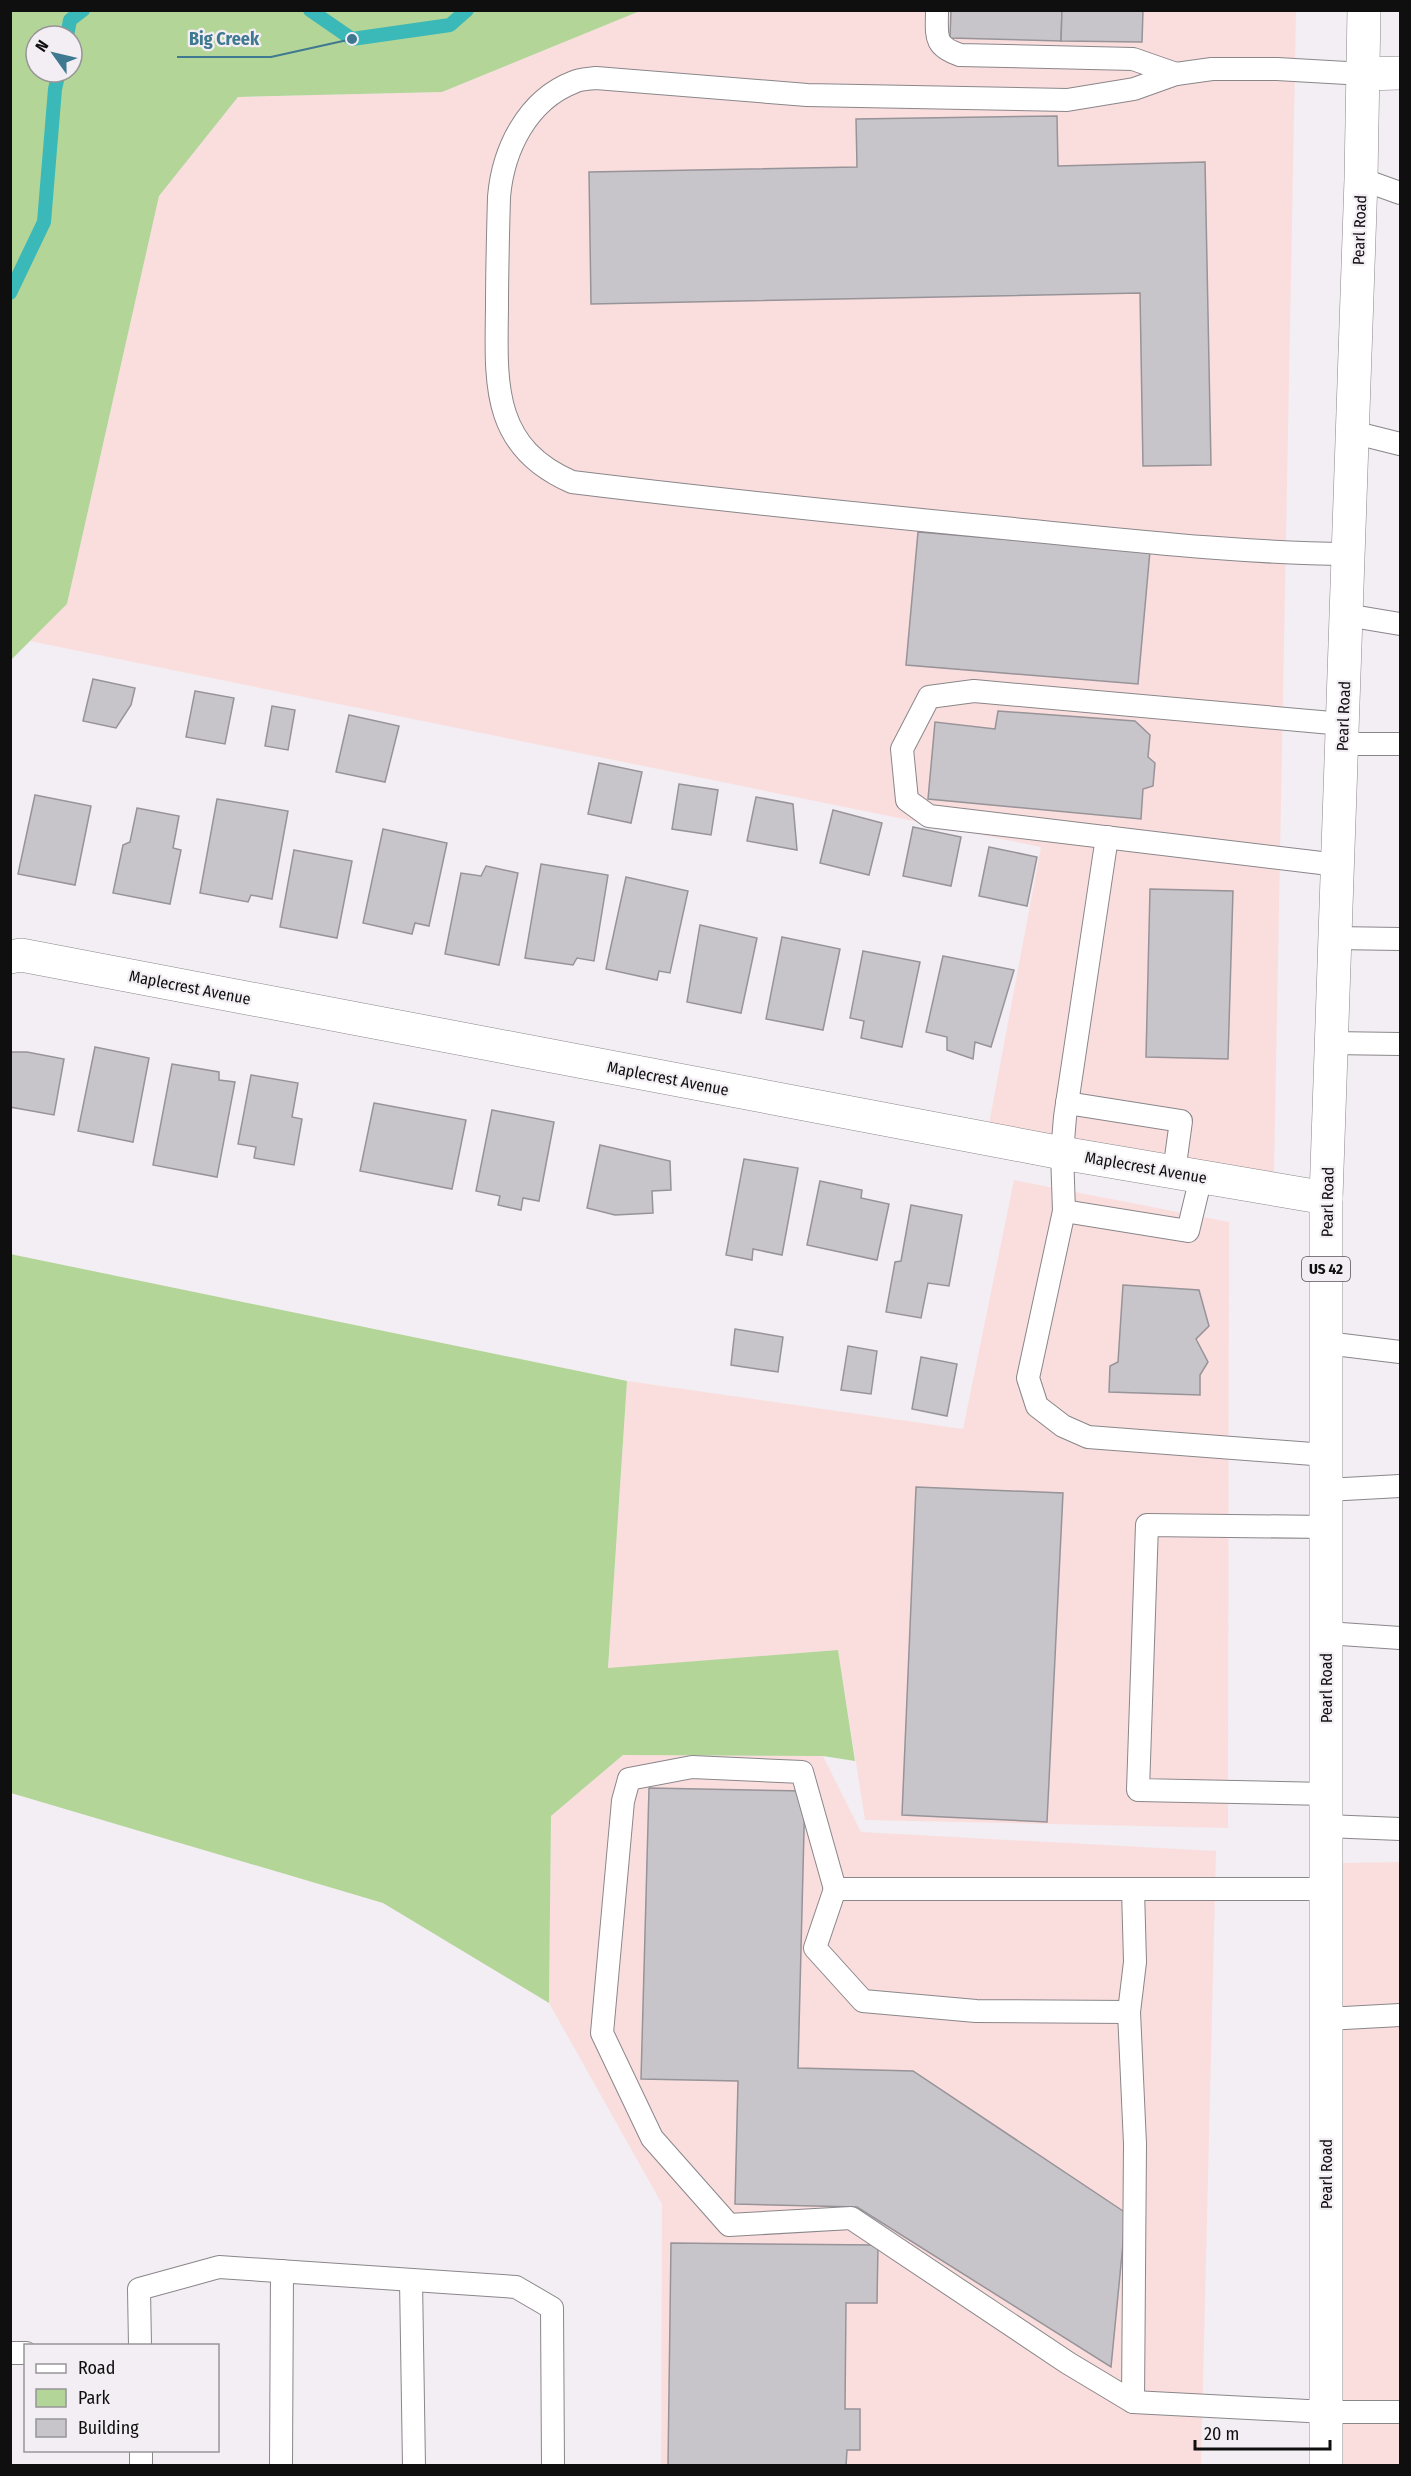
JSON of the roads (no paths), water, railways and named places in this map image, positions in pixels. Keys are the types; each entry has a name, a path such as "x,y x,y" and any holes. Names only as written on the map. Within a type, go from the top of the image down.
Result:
{"main road":[{"name":"Pearl Road","path":"1326,2466 1326,1198 1361,179 1364,10"},
{"path":"1364,74 1401,73"},
{"name":"Maplecrest Avenue","path":"10,957 21,955 44,959 1062,1153 1326,1198"}],"lane":[{"path":"938,10 937,37 945,50 960,55 1133,59 1176,74"},
{"path":"1348,554 1292,554 1177,546 742,502 572,482 550,473 519,441 500,402 496,366 499,197 501,171 510,146 536,108 574,81 596,78 807,95 1067,100 1134,89 1176,74 1212,69 1276,69 1364,74"},
{"path":"1361,179 1401,193"},
{"path":"1352,432 1401,444"},
{"path":"1346,615 1401,624"},
{"path":"1338,865 929,816 907,800 902,749 929,698 974,692 1342,734 1401,744"},
{"path":"1107,837 1067,1103 1062,1153 1064,1210 1028,1378 1036,1406 1063,1426 1088,1437 1326,1455"},
{"path":"1335,938 1401,939"},
{"path":"1331,1043 1401,1044"},
{"path":"1064,1210 1188,1231 1188,1174 1181,1121 1067,1103"},
{"path":"1326,1344 1401,1352"},
{"path":"1326,1490 1401,1486"},
{"path":"1326,1527 1147,1525 1138,1790 1326,1794"},
{"path":"1326,1633 1401,1638"},
{"path":"1129,2012 976,2011 863,2001 815,1948 835,1889 802,1772 692,1767 629,1779 623,1802 602,2033 652,2138 729,2224 851,2218 1068,2363 1133,2402 1326,2412 1401,2412"},
{"path":"1326,1826 1401,1829"},
{"path":"835,1889 1326,1889"},
{"path":"1133,1889 1135,1962 1129,2012 1135,2144 1133,2402"},
{"path":"1326,2019 1401,2015"},
{"path":"140,2344 140,2289 219,2267 516,2287 552,2308 553,2466"},
{"path":"281,2466 282,2271"},
{"path":"411,2280 414,2466"}],"waterway":[{"path":"69,24 70,20 83,10"},
{"path":"310,10 352,39 450,25 467,10"},
{"path":"10,293 44,222 56,84"}],"place":[{"name":"Big Creek","path":"352,39"}]}
